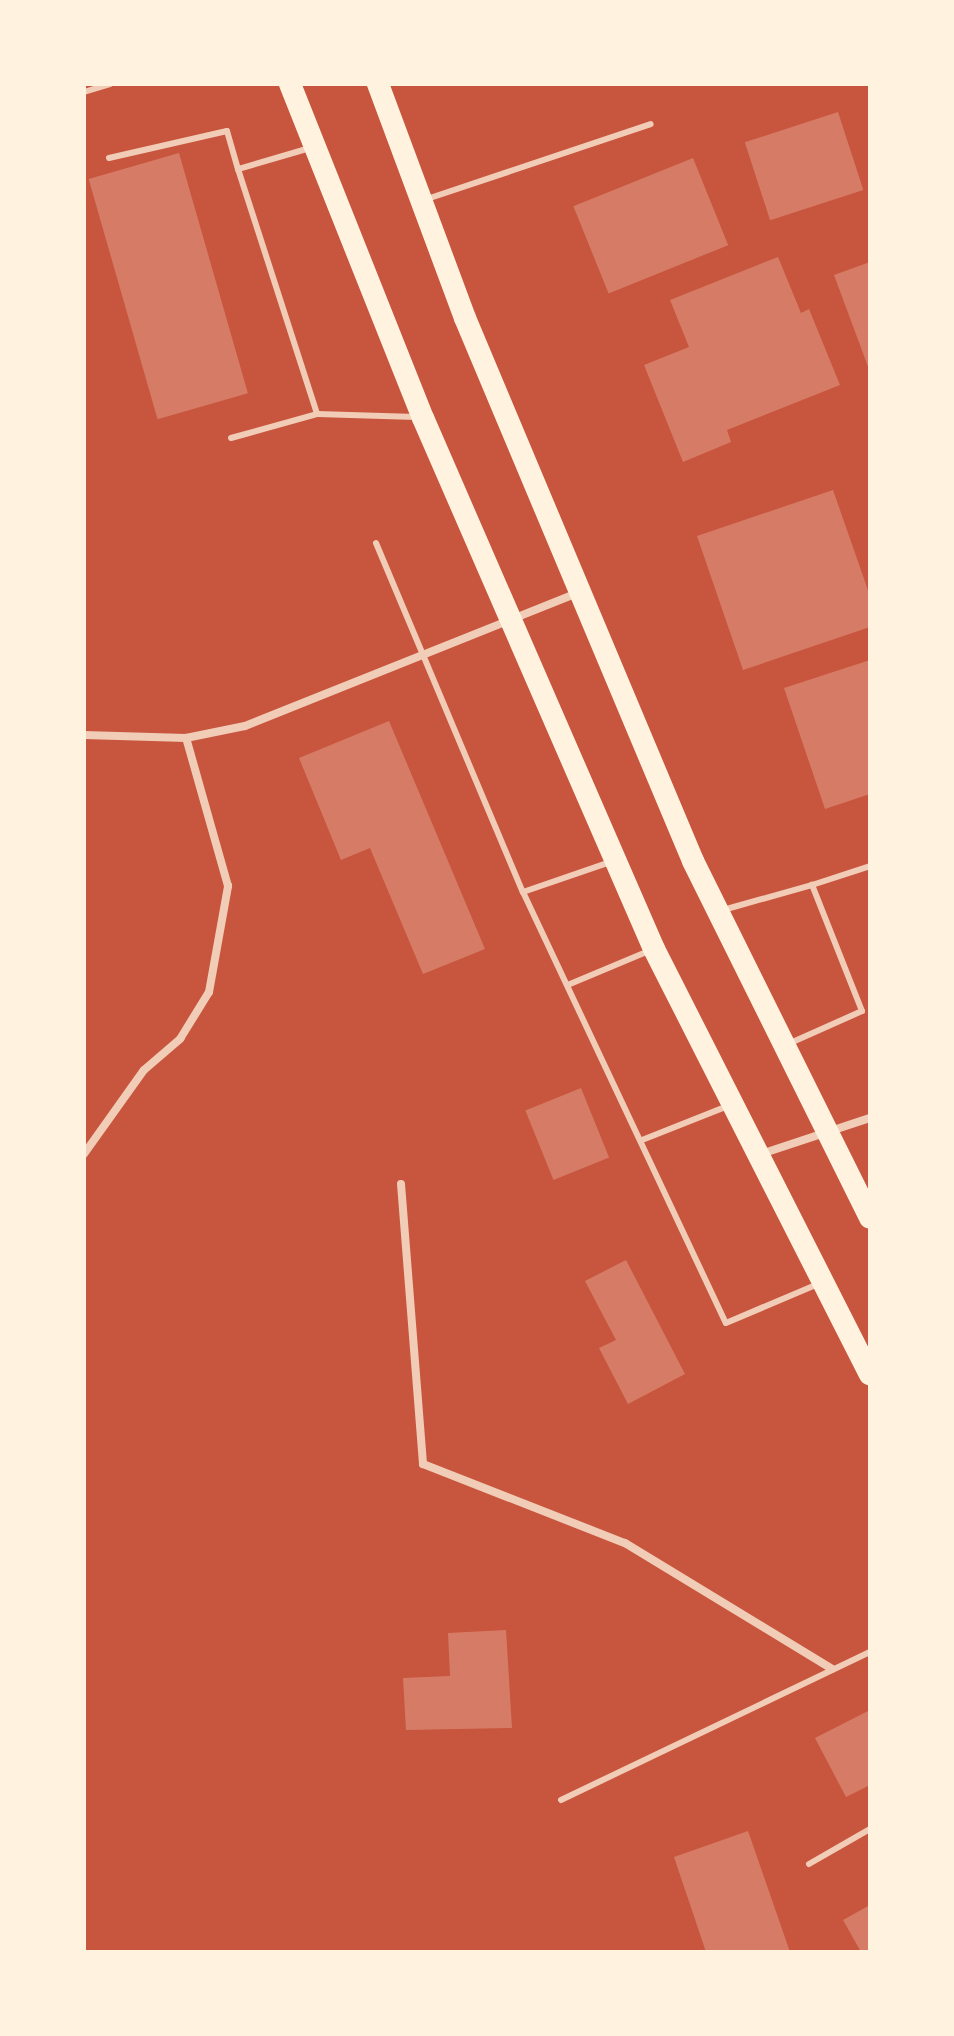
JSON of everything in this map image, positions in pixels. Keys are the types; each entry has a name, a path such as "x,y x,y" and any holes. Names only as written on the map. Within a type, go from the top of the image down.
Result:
{"highway":[{"path":"290,84 423,418 654,949 754,1156 870,1374"},
{"path":"378,84 421,201 577,593 718,911 870,1217"}],"street":[{"path":"84,735 186,738 270,719 577,593"},
{"path":"84,1154 144,1070 180,1039 209,992 228,886 186,738"},
{"path":"754,1156 870,1118"},
{"path":"401,1184 423,1464 625,1543 832,1669"}],"lane":[{"path":"84,92 110,84"},
{"path":"421,201 651,124"},
{"path":"109,158 227,131 317,414"},
{"path":"238,169 313,147"},
{"path":"231,438 317,414 423,418"},
{"path":"376,543 419,656 523,892 570,984 726,1323 822,1283"},
{"path":"523,892 616,860"},
{"path":"718,911 870,866"},
{"path":"812,885 862,1011"},
{"path":"570,984 654,949"},
{"path":"785,1045 870,1010"},
{"path":"642,1140 729,1106"},
{"path":"561,1800 870,1652"},
{"path":"809,1864 870,1829"}],"building":[{"path":"838,112 863,190 770,220 745,142"},
{"path":"179,153 248,393 158,419 89,179"},
{"path":"693,158 728,245 609,293 573,206"},
{"path":"778,257 801,313 809,309 840,385 727,430 731,442 683,462 644,365 689,347 670,300"},
{"path":"870,262 870,372 834,275"},
{"path":"833,490 870,596 870,627 743,670 697,536"},
{"path":"870,660 870,794 825,809 784,688"},
{"path":"389,721 485,949 423,974 370,848 341,860 299,758"},
{"path":"581,1088 609,1158 553,1180 525,1110"},
{"path":"626,1260 685,1374 628,1404 599,1348 616,1340 585,1281"},
{"path":"506,1630 512,1728 406,1730 403,1678 450,1676 448,1633"},
{"path":"870,1710 870,1785 846,1797 815,1738"},
{"path":"748,1831 790,1952 706,1952 674,1857"},
{"path":"870,1905 870,1952 861,1952 843,1920"}]}
